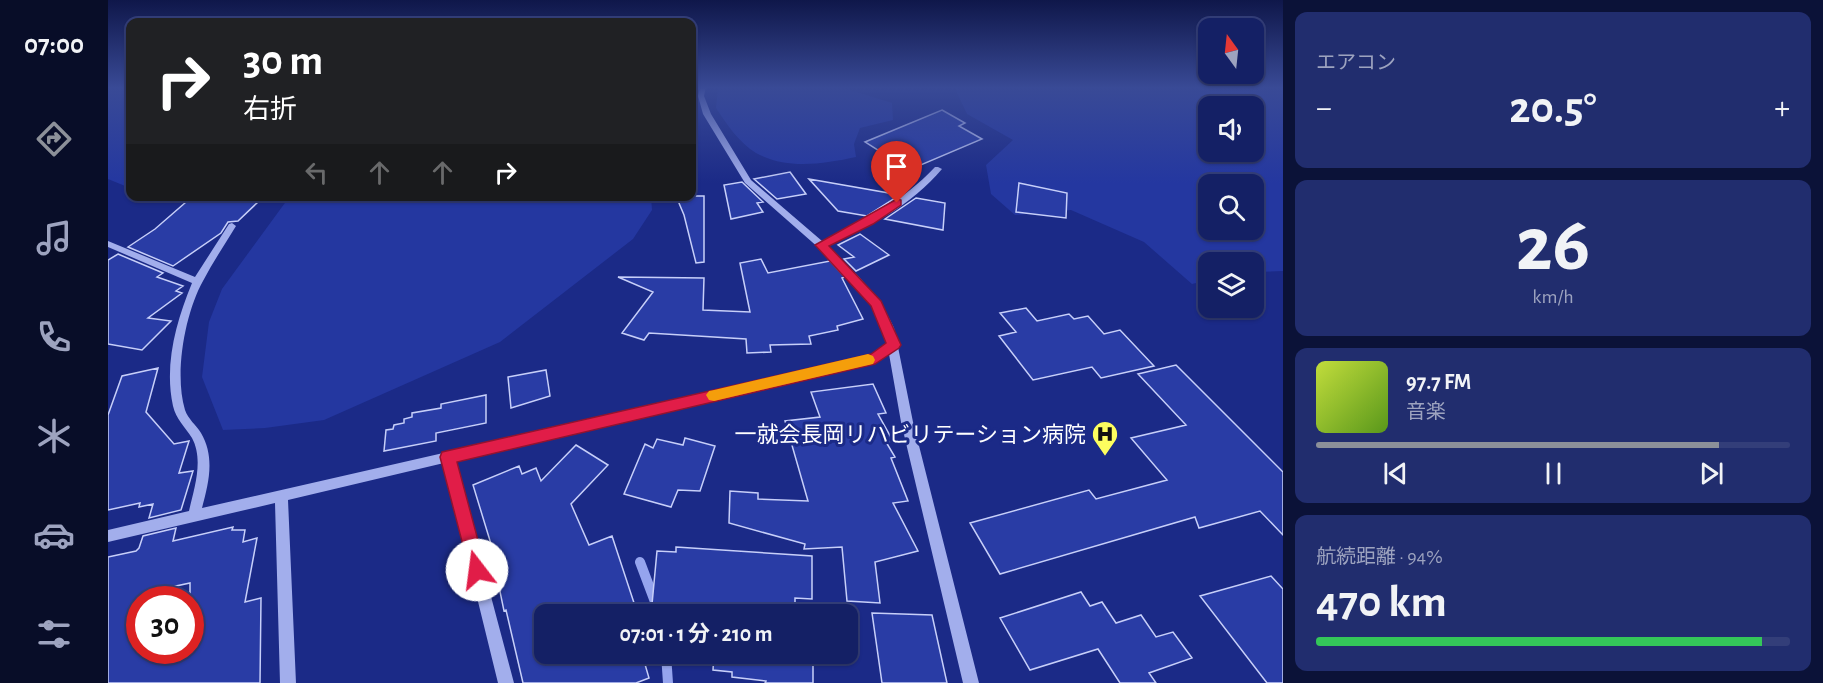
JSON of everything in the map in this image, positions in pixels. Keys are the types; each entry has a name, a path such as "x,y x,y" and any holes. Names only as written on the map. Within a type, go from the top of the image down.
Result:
{"street":[{"path":"710,119 748,181 821,245 877,304 894,345 908,422 971,683"},
{"path":"821,245 878,216 911,194 938,169"},
{"path":"194,516 200,491 204,456 196,436 186,424 180,410 176,361 189,302 197,282 232,226"},
{"path":"108,244 197,282"},
{"path":"108,537 875,358 894,345"},
{"path":"448,457 506,683"},
{"path":"282,495 288,683"}],"shaded area":[{"path":"108,119 126,119 126,186 108,179"},
{"path":"724,119 893,119 860,128 854,144 856,157 831,162 793,164 780,162 756,153 733,132"},
{"path":"976,119 1198,119 1198,162 1264,162 1264,119 1283,119 1283,271 1264,272 1264,252 1198,252 1198,283 1192,284 1144,242 1071,210 1015,215 991,194 986,165 1013,140"},
{"path":"286,201 651,201 652,210 633,239 500,342 324,420 265,428 223,430 202,377 209,322 222,289"}],"building":[{"path":"921,119 958,119 965,123 959,126 982,139 909,170 865,142"},
{"path":"790,172 806,194 777,199 754,179"},
{"path":"809,179 900,195 867,216 838,211"},
{"path":"742,182 763,202 757,203 763,212 731,219 724,185"},
{"path":"1019,183 1067,193 1066,218 1016,212"},
{"path":"696,196 704,196 704,262 696,263 678,201 696,201"},
{"path":"916,198 945,203 943,230 885,219"},
{"path":"187,201 259,201 238,221 228,222 221,233 173,266 128,247 155,229"},
{"path":"860,234 889,255 856,271 844,259 854,257 838,245"},
{"path":"118,254 163,273 157,277 183,286 176,291 182,293 148,318 171,321 142,350 108,344 108,260"},
{"path":"761,259 768,273 830,261 845,277 842,278 863,319 837,326 838,330 809,336 811,344 770,345 771,352 747,353 746,339 649,333 644,340 622,333 653,292 618,277 704,278 703,310 750,312 740,263"},
{"path":"1026,308 1037,321 1069,314 1074,319 1088,316 1104,334 1120,330 1154,366 1101,378 1092,367 1033,380 999,336 1016,332 1000,313"},
{"path":"1176,365 1283,472 1283,535 1260,511 1199,528 1195,517 1000,574 970,523 1089,490 1096,499 1167,480 1131,438 1186,425 1138,374"},
{"path":"158,368 146,412 174,444 189,441 179,473 193,471 181,510 149,518 153,504 139,507 140,503 108,510 108,415 122,376"},
{"path":"546,370 550,396 511,408 508,377"},
{"path":"873,384 886,413 878,414 893,441 886,442 895,457 891,458 908,501 893,503 918,551 875,562 880,603 847,601 842,547 804,549 805,544 729,523 730,491 758,493 758,499 808,501 785,421 820,417 811,392"},
{"path":"486,395 486,423 436,433 436,441 384,451 386,430 404,423 404,419 412,417 412,413 441,408 441,404"},
{"path":"685,438 715,446 700,491 678,490 671,507 624,494 645,444 653,448 657,439 683,445"},
{"path":"576,445 608,465 571,504 589,545 612,536 634,604 534,604 534,664 645,664 649,678 636,683 523,683 498,582 502,580 473,485 519,466 522,474 536,468 541,481"},
{"path":"233,527 232,530 245,530 243,542 257,538 245,602 261,598 260,683 108,683 108,557 136,551 143,536 176,528 173,541"},
{"path":"676,547 812,556 812,599 795,598 795,604 652,604 657,551 676,552"},
{"path":"1271,576 1283,589 1283,683 1267,683 1200,596"},
{"path":"1081,592 1090,606 1102,602 1116,623 1141,615 1156,637 1173,632 1192,658 1149,673 1156,683 1120,683 1098,649 1030,670 1000,618"},
{"path":"872,613 932,615 947,683 882,683"},
{"path":"713,664 813,664 813,683 765,683 766,681 732,677 732,672 713,670"}],"waterway":[{"path":"640,562 656,604"},
{"path":"667,664 668,683"}],"slow traffic":[{"path":"714,395 868,360"}],"place":[{"name":"一就会長岡リハビリテーション病院","path":"1105,457"}],"route":[{"path":"477,570 448,457 875,358 894,345 889,328 877,304 856,279 821,245 846,234 897,203"}]}
